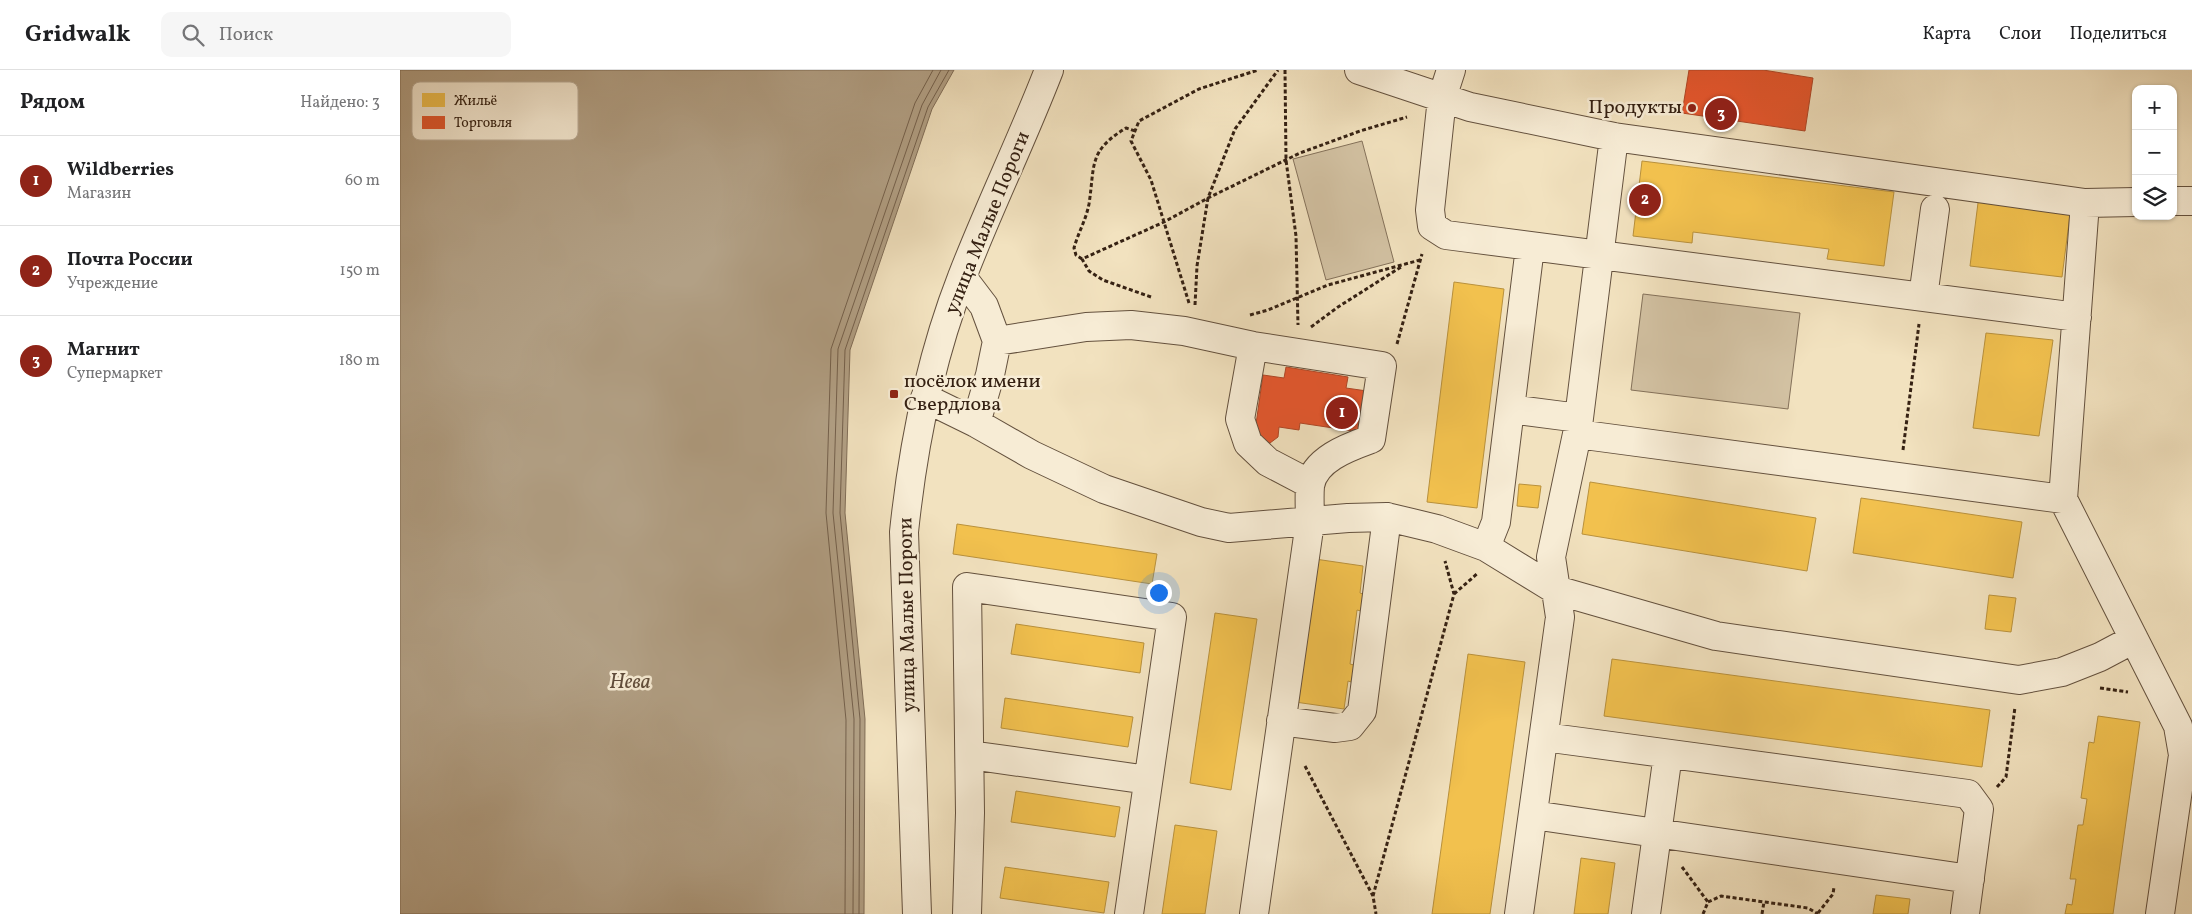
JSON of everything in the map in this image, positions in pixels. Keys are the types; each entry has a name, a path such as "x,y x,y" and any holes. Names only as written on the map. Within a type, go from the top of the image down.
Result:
{"street":[{"name":"улица Малые Пороги","path":"917,914 904,532 910,476 933,365 962,277 1026,130 1049,70"},
{"path":"1359,70 1441,103 1470,107 1614,137 2085,203 2132,202"},
{"path":"1451,70 1441,103 1430,210 1432,226 1446,235 2076,317"},
{"path":"1519,914 1560,617 1551,557 1578,426 1614,137"},
{"path":"2177,201 2192,201"},
{"path":"2085,203 2063,499 2178,726 2183,755 2160,914"},
{"path":"1923,297 1935,209"},
{"path":"1486,547 1496,522 1530,247"},
{"path":"962,277 984,306 997,341 990,375 976,423"},
{"path":"997,341 1086,327 1131,325 1194,326 1253,346 1297,345 1382,366 1370,439 1345,449 1323,463 1310,484 1310,522 1254,914"},
{"path":"1253,346 1240,419 1248,443 1268,462 1310,484"},
{"path":"925,398 976,423 1032,455 1104,489 1201,522 1229,528 1387,517 1437,529 1486,547 1556,590 1716,636 2019,680 2062,672 2134,639"},
{"path":"1510,409 1578,426 1899,477 2063,499"},
{"path":"1281,721 1335,728 1350,726 1362,711 1387,517"},
{"path":"967,914 970,814 967,586 1172,617 1129,914"},
{"path":"1544,737 1968,794 1979,809 1965,914"},
{"path":"1646,914 1668,754"},
{"path":"970,755 1148,780"},
{"path":"1533,815 1970,879"}],"path":[{"path":"1194,326 1151,180 1131,142 1139,121 1199,89 1258,70"},
{"path":"1194,326 1197,266 1208,198 1235,129 1278,70"},
{"path":"1285,70 1286,160 1296,236 1299,296 1297,345"},
{"path":"1082,259 1164,222 1286,160 1360,131 1441,103"},
{"path":"1135,131 1126,128 1111,137 1099,151 1092,168 1089,205 1074,248 1076,255 1082,259 1088,271 1102,280 1157,301"},
{"path":"1382,366 1394,356 1423,251 1446,235"},
{"path":"1244,317 1268,310 1328,285 1420,260"},
{"path":"1297,345 1338,307 1404,265"},
{"path":"1899,477 1923,297"},
{"path":"1373,896 1454,594 1437,529"},
{"path":"1979,809 2006,777 2019,680"},
{"path":"1304,765 1373,896 1376,914"},
{"path":"1704,914 1708,902 1721,896 1808,908 1818,914"},
{"path":"1762,914 1764,902"}],"shaded area":[{"path":"1362,141 1394,262 1326,280 1293,159"},
{"path":"1643,294 1800,313 1788,409 1631,390"}],"water":[{"name":"Нева","path":"400,70 954,70 932,109 850,350 845,513 865,719 864,914 400,914"}],"building: Жильё":[{"path":"1642,161 1894,192 1884,266 1827,259 1829,249 1693,232 1692,243 1633,236"},
{"path":"1979,195 2071,207 2062,277 1970,266"},
{"path":"1454,282 1504,289 1477,508 1427,502"},
{"path":"1986,333 2053,340 2039,436 1973,428"},
{"path":"1590,482 1816,518 1807,571 1582,534"},
{"path":"1519,484 1541,486 1538,508 1517,506"},
{"path":"1861,498 2022,522 2013,578 1853,553"},
{"path":"957,524 1157,554 1152,584 953,554"},
{"path":"1315,559 1363,566 1360,593 1363,594 1361,611 1357,610 1350,664 1354,665 1353,673 1351,682 1348,681 1344,709 1295,702"},
{"path":"1989,595 2016,598 2011,632 1985,629"},
{"path":"1215,613 1257,619 1231,790 1190,783"},
{"path":"1016,624 1144,643 1140,673 1011,654"},
{"path":"1468,654 1525,662 1500,844 1490,914 1432,914"},
{"path":"1612,659 1990,710 1982,767 1604,716"},
{"path":"1005,698 1133,717 1128,747 1001,728"},
{"path":"2098,716 2140,722 2113,914 2065,914 2067,904 2072,905 2076,879 2070,879 2078,825 2083,825 2087,799 2081,798 2089,742 2094,743"},
{"path":"1016,791 1120,807 1115,837 1011,822"},
{"path":"1175,825 1217,831 1205,914 1162,914"},
{"path":"1581,858 1615,863 1608,914 1574,914"},
{"path":"1005,867 1109,882 1104,913 1000,898"},
{"path":"1876,895 1910,899 1908,914 1873,914"}],"building: Торговля":[{"path":"1689,70 1763,70 1813,78 1805,131 1682,113"},
{"path":"1286,367 1348,377 1346,388 1367,391 1360,432 1300,423 1299,430 1279,427 1278,437 1270,443 1261,442 1256,424 1263,375 1284,378"}],"place":[{"name":"Продукты","path":"1692,108"},
{"name":"Магнит","path":"1721,114"},
{"name":"Почта России","path":"1645,200"},
{"name":"посёлок имени Свердлова","path":"894,394"},
{"name":"Wildberries","path":"1342,413"}]}
